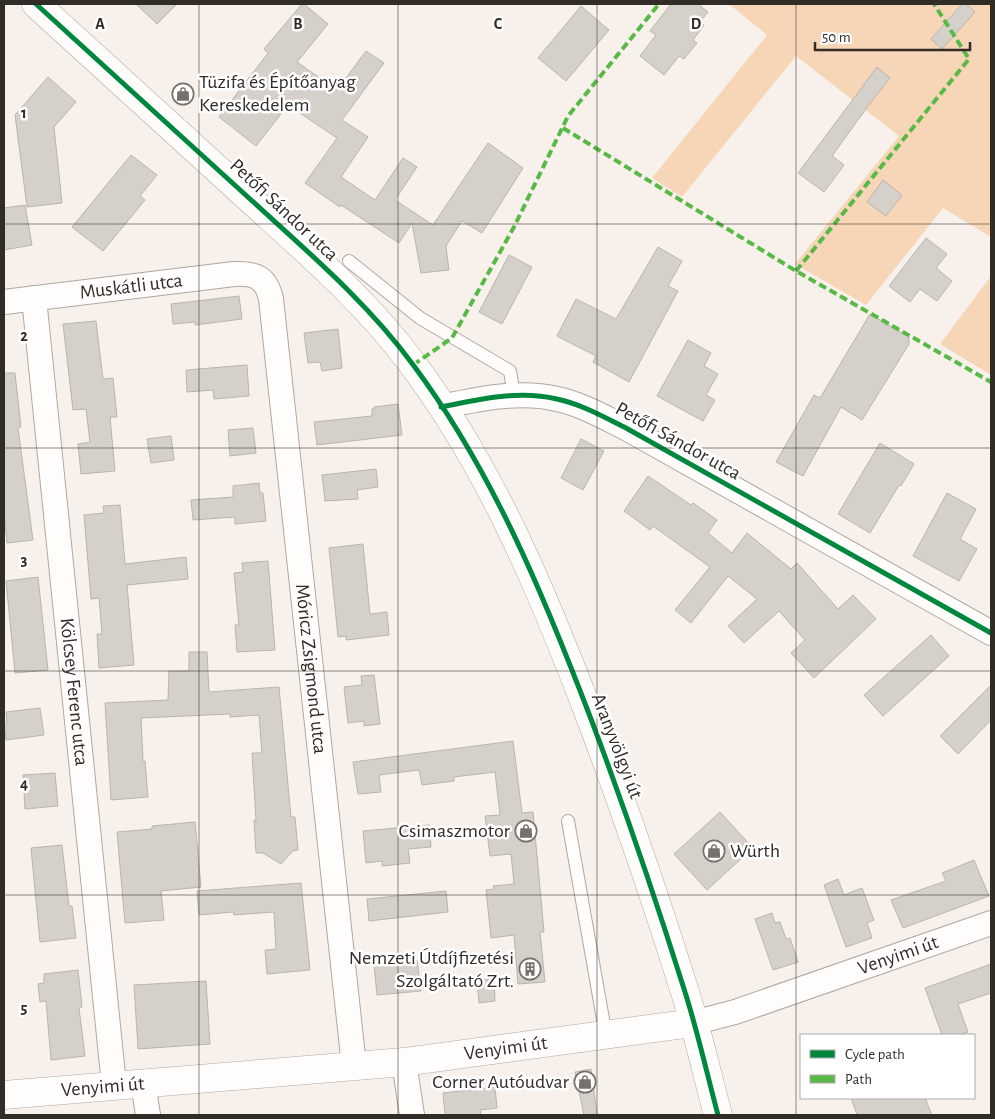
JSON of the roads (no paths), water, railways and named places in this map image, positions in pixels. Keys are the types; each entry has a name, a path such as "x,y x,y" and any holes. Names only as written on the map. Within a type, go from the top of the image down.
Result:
{"street":[{"name":"Petőfi Sándor utca","path":"36,4 304,248 365,308 414,365 441,406 514,395 557,399 587,409 626,428 991,633"},
{"name":"Muskátli utca","path":"4,302 234,274 256,276"},
{"name":"Móricz Zsigmond utca","path":"256,276 268,288 271,299 354,1066"},
{"name":"Kölcsey Ferenc utca","path":"34,298 114,1085"},
{"name":"Aranyvölgyi út","path":"441,406 476,463 506,518 567,658 623,804 686,994 718,1115"},
{"name":"Venyimi út","path":"4,1095 404,1062 693,1023 735,1012 991,923"},
{"path":"404,1062 412,1115"},
{"path":"143,1083 148,1115"}],"lane":[{"path":"349,261 420,318 510,371 514,395"},
{"path":"568,821 606,1036"}],"place":[{"name":"Tüzifa és Építőanyag Kereskedelem","path":"183,94"},
{"name":"Csimaszmotor","path":"526,831"},
{"name":"Würth","path":"714,851"},
{"name":"Nemzeti Útdíjfizetési Szolgáltató Zrt.","path":"530,969"},
{"name":"Corner Autóudvar","path":"585,1082"}]}
